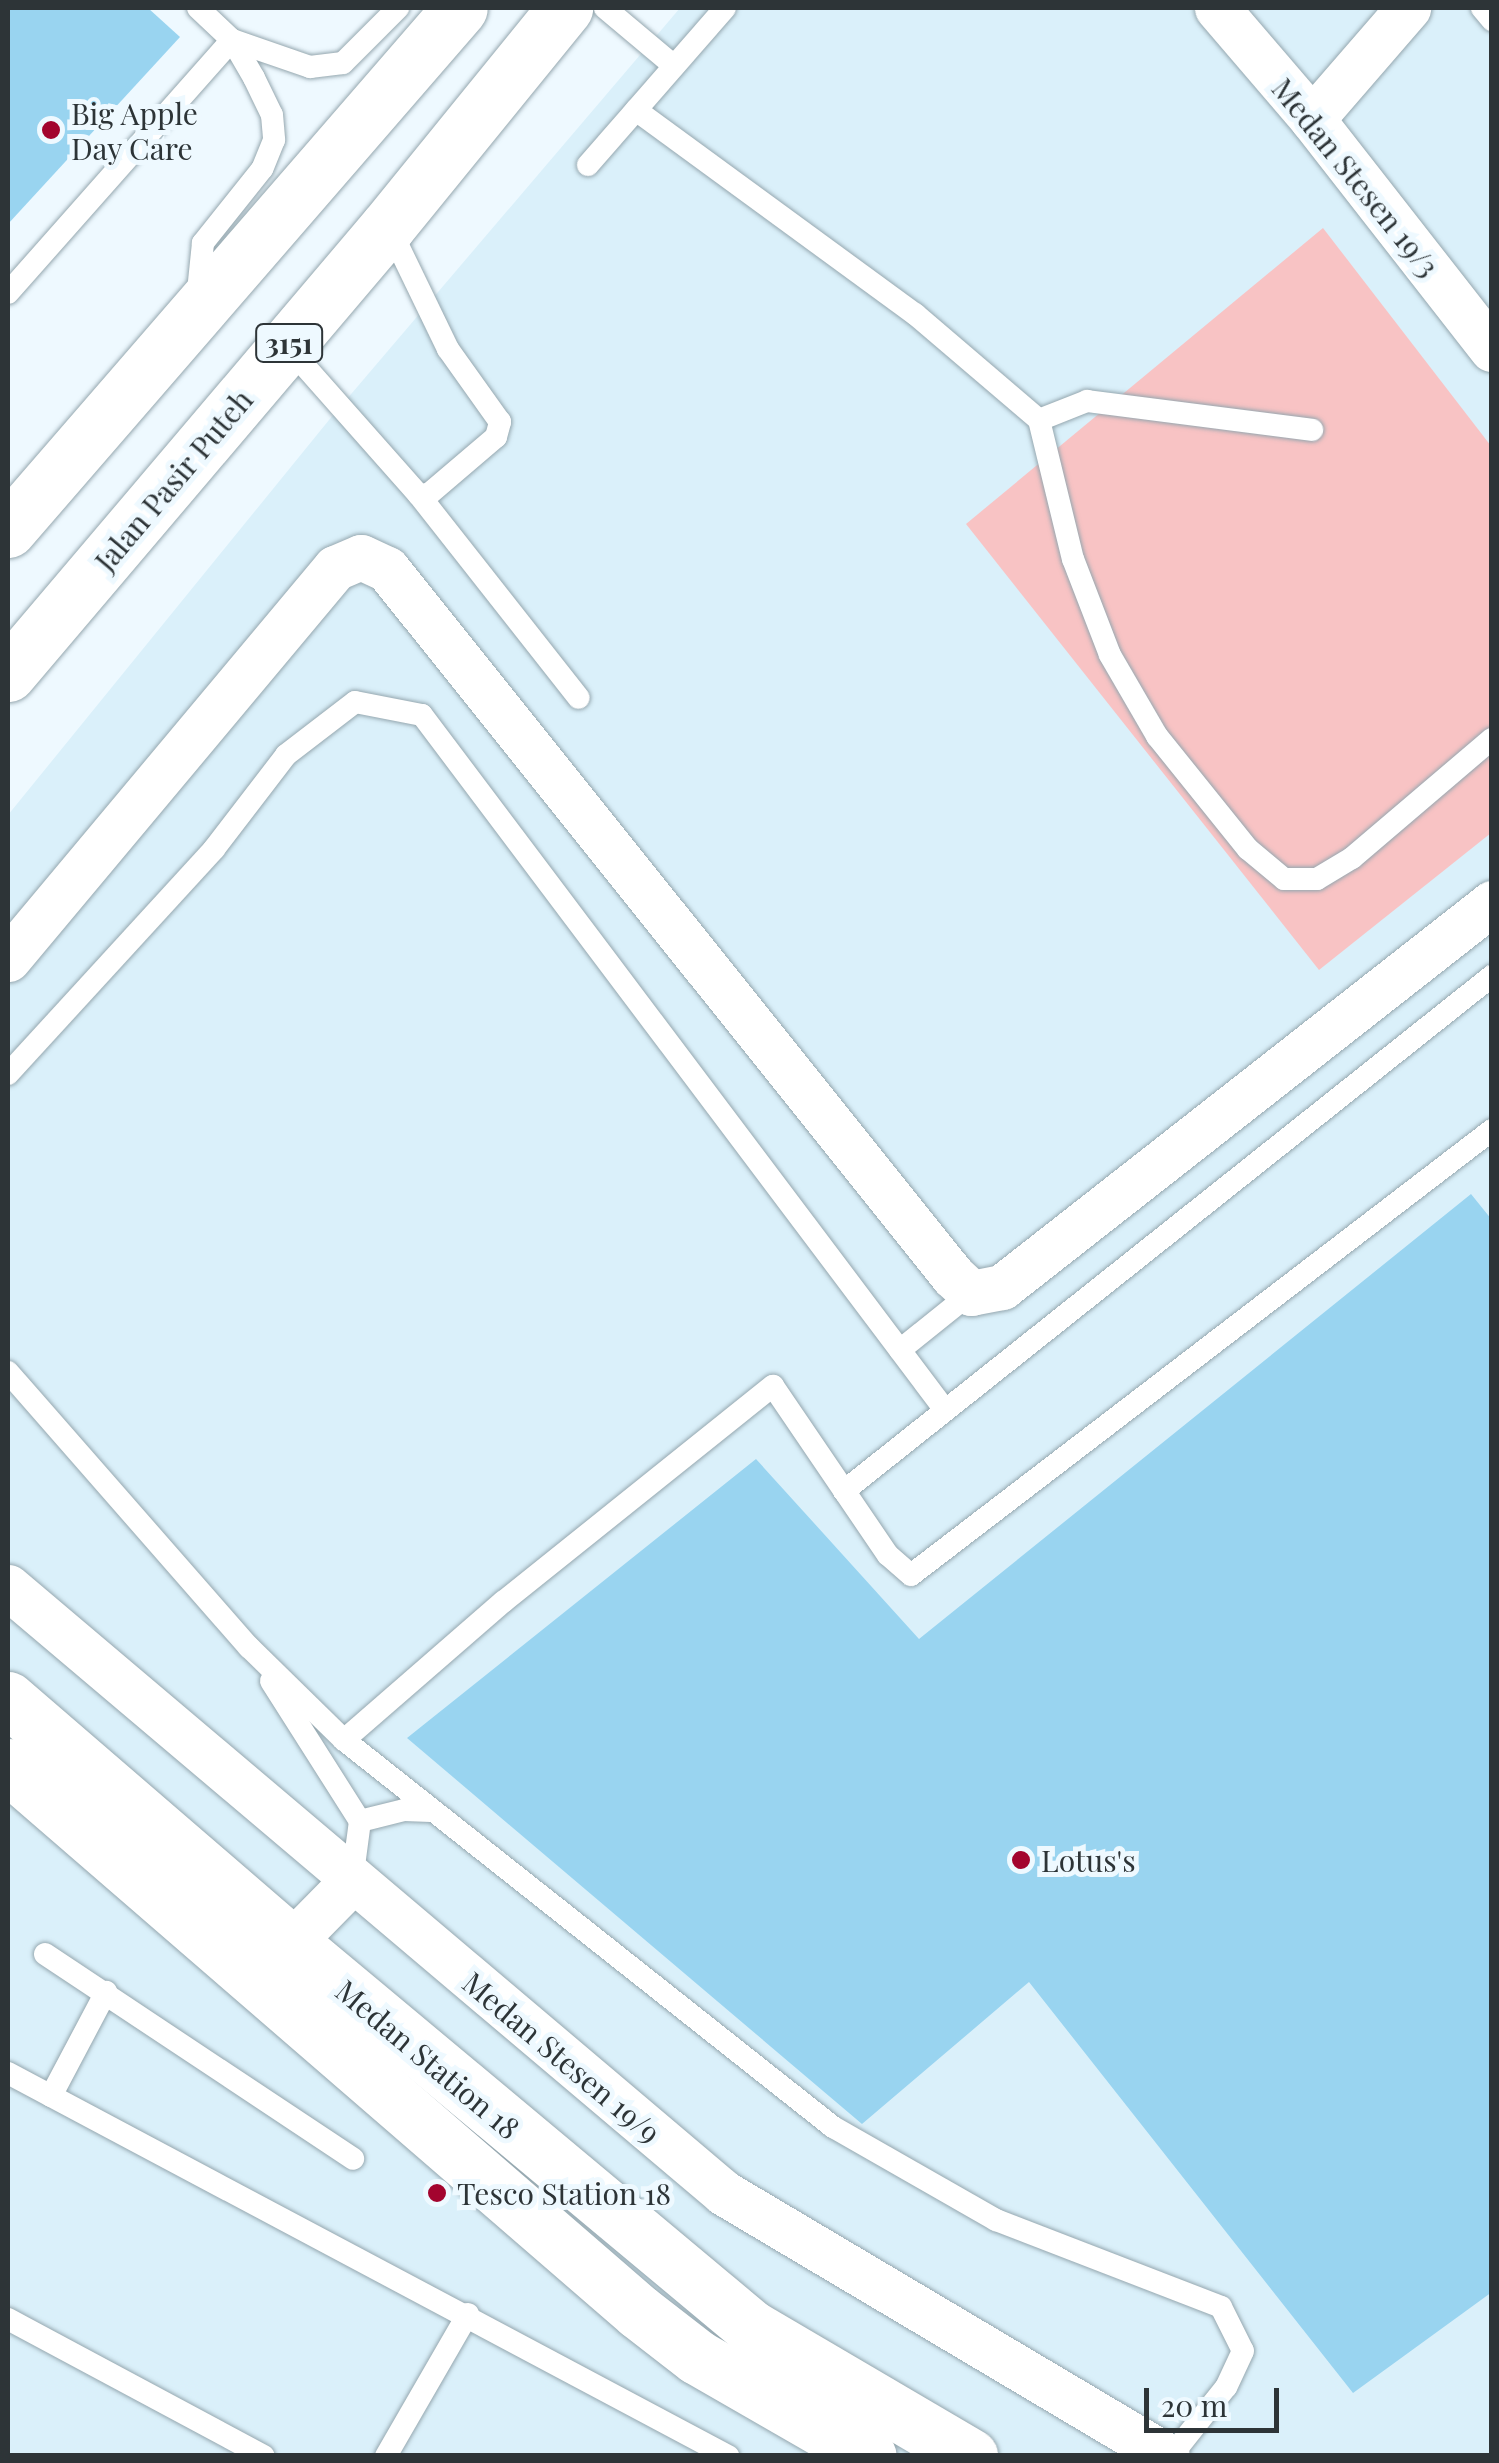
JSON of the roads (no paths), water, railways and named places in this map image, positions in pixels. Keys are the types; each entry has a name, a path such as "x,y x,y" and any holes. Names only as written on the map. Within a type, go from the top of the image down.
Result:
{"street":[{"path":"8,530 460,8"},
{"name":"Jalan Pasir Puteh","path":"8,674 388,226 565,8"},
{"name":"Medan Stesen 19/3","path":"1217,8 1312,119 1492,349"},
{"path":"1312,119 1408,8"},
{"path":"8,959 335,568 362,556 375,560 399,584 953,1276 971,1292 1002,1287 1492,903"},
{"name":"Medan Stesen 19/9","path":"8,1587 724,2192 1169,2456"},
{"name":"Medan Station 18","path":"8,1699 291,1943 752,2328 970,2456"},
{"name":"Medan Station 18","path":"8,1766 639,2312 698,2357 870,2456"},
{"path":"291,1943 352,1881"}],"lane":[{"path":"196,317 203,243 262,169 274,140 272,116 232,40 198,8"},
{"path":"232,40 310,67 343,63 398,8"},
{"path":"605,8 674,66"},
{"path":"588,165 725,8"},
{"path":"1482,8 1492,20"},
{"path":"8,292 232,40"},
{"path":"636,110 914,314 1039,420 1073,558 1110,655 1157,736 1248,850 1284,880 1318,879 1352,858 1492,739"},
{"path":"388,226 418,296 502,429 429,494 418,495"},
{"path":"287,346 418,495 578,698"},
{"path":"1039,420 1087,401 1312,430"},
{"path":"8,1074 214,849 286,755 356,702 422,715 945,1410"},
{"path":"844,1491 1492,976"},
{"path":"344,1740 503,1602 774,1386 888,1555 911,1575 1492,1130"},
{"path":"900,1350 971,1292"},
{"path":"8,1372 249,1647 344,1740 833,2127 996,2220 1221,2306 1243,2351 1226,2388 1169,2456"},
{"path":"249,1647 360,1822 352,1881"},
{"path":"360,1822 404,1810 431,1811"},
{"path":"45,1954 353,2159"},
{"path":"51,2096 106,1992"},
{"path":"8,2074 468,2314 728,2456"},
{"path":"386,2456 468,2314"},
{"path":"8,2319 264,2456"}],"place":[{"name":"Big Apple Day Care","path":"51,130"},
{"name":"Lotus's","path":"1021,1860"},
{"name":"Tesco Station 18","path":"437,2193"}]}
